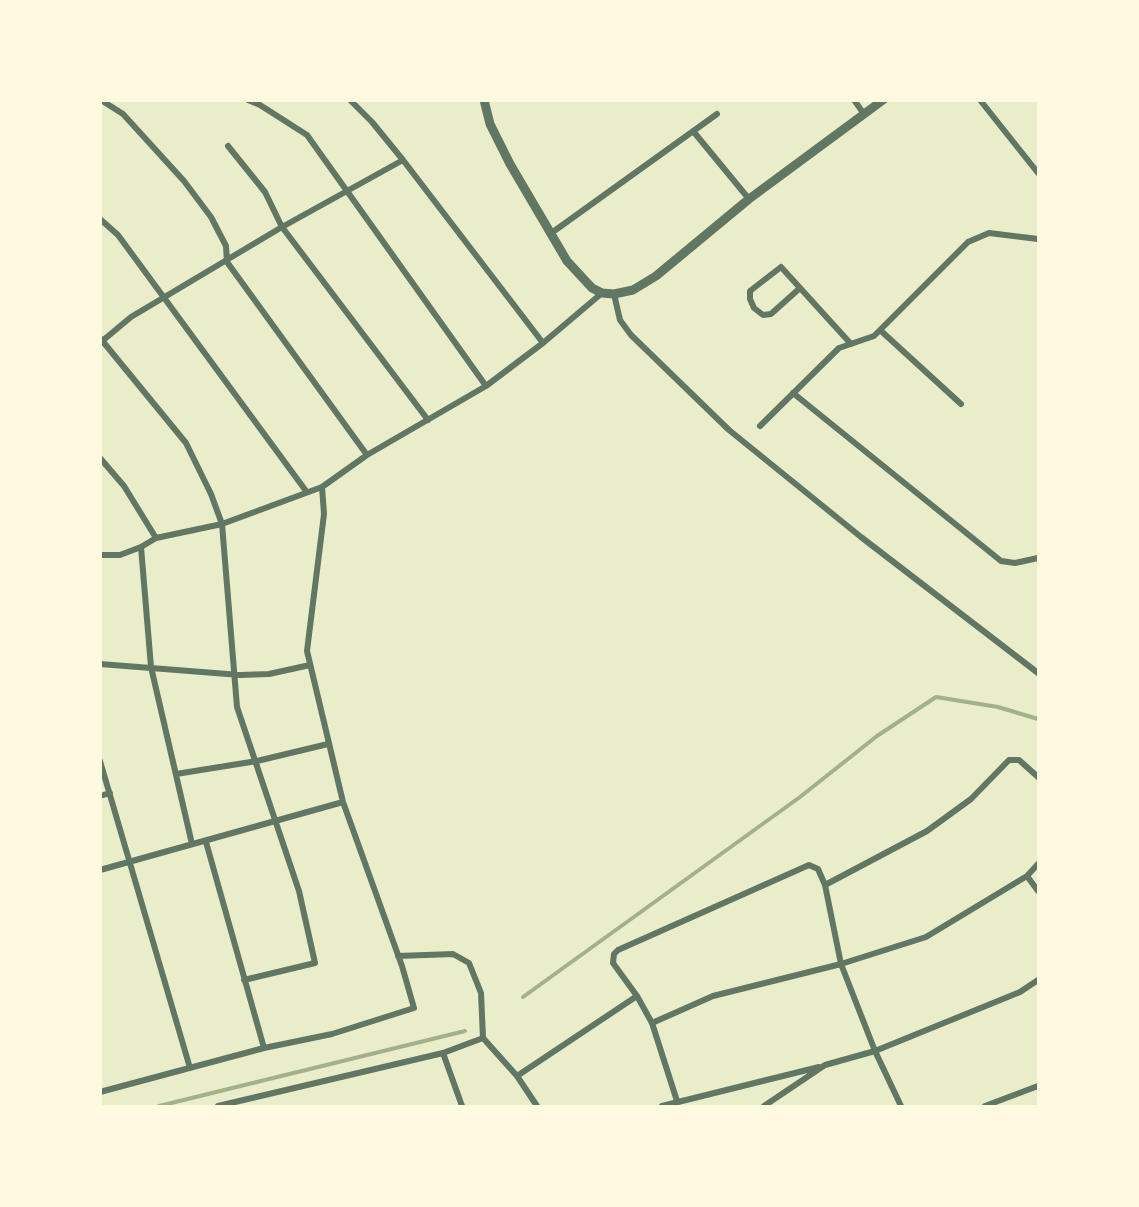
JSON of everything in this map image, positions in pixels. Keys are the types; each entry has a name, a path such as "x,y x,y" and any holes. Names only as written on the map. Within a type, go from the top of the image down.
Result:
{"street":[{"path":"101,100 123,114 184,181 210,217 226,246 227,262 367,455"},
{"path":"248,100 260,105 307,135 486,386"},
{"path":"350,100 372,122 403,160 543,343"},
{"path":"484,100 490,124 550,234 583,281 602,293 614,294 633,290 656,276 749,199 883,100"},
{"path":"854,100 864,114"},
{"path":"980,100 1038,173"},
{"path":"550,234 717,114"},
{"path":"693,131 749,199"},
{"path":"228,146 265,192 282,227 428,420"},
{"path":"244,980 315,963 299,891 237,706 232,674 222,524 211,494 186,443 101,340 131,317 227,262 282,227 403,160"},
{"path":"100,219 118,235 306,491"},
{"path":"760,426 839,348 874,336 968,242 989,233 1038,239"},
{"path":"800,288 771,314 763,315 754,308 750,299 750,291 781,267 851,344"},
{"path":"100,555 120,555 156,538 222,524 306,491 322,487 367,455 486,386 543,343 602,293"},
{"path":"614,294 620,320 631,335 729,430 861,537 1038,673"},
{"path":"880,330 961,404"},
{"path":"793,393 1001,561 1015,563 1038,558"},
{"path":"100,458 124,486 156,538"},
{"path":"100,1092 264,1048 332,1034 414,1008 398,956 343,802 307,651 324,514 322,487"},
{"path":"141,547 151,667 192,844"},
{"path":"100,664 232,674 269,674 310,665"},
{"path":"176,774 257,761 328,744"},
{"path":"825,885 927,831 970,799 1009,760 1019,760 1038,777"},
{"path":"100,761 190,1068"},
{"path":"100,796 110,793"},
{"path":"100,870 343,802"},
{"path":"206,842 264,1048"},
{"path":"652,1023 713,996 841,964 926,937 1027,876 1038,864"},
{"path":"677,1101 652,1023 637,996 613,963 618,950 809,865 818,869 825,885 841,964 875,1050 901,1107"},
{"path":"1027,876 1038,891"},
{"path":"398,956 453,954 469,963 481,993 483,1038 517,1076 537,1107"},
{"path":"662,1107 677,1101 825,1065 875,1050 1020,992 1038,980"},
{"path":"517,1076 637,996"},
{"path":"218,1107 443,1053 483,1038"},
{"path":"443,1053 462,1107"},
{"path":"764,1107 825,1065"},
{"path":"985,1107 1038,1086"}],"waterway":[{"path":"523,997 800,797 877,736 936,697 998,707 1038,719"},
{"path":"159,1106 465,1031"}]}
